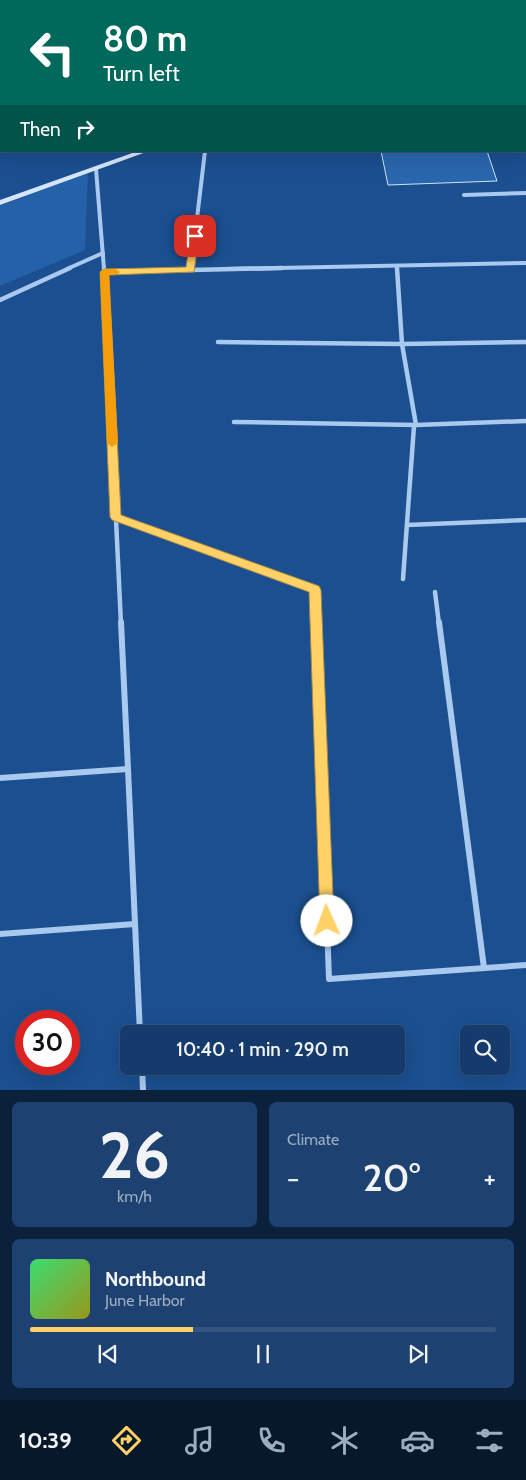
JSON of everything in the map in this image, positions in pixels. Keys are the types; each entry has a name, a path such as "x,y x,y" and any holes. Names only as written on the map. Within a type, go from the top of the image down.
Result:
{"street":[{"path":"0,203 143,152"},
{"path":"190,270 205,152"},
{"path":"96,169 104,272 140,1025"},
{"path":"464,195 526,194"},
{"path":"0,300 103,253"},
{"path":"104,272 526,263"},
{"path":"397,266 402,344 416,425 414,426 403,580"},
{"path":"218,342 402,344 526,342"},
{"path":"234,422 416,425 526,421"},
{"path":"116,517 315,590 329,979 526,965"},
{"path":"407,525 526,520"},
{"path":"435,592 484,968"},
{"path":"0,778 128,769"},
{"path":"0,934 135,924"},
{"path":"142,1075 143,1090"}],"shaded area":[{"path":"88,171 85,250 0,286 0,206"}],"building":[{"path":"381,152 487,152 497,181 388,185"}],"slow traffic":[{"path":"112,443 104,272 115,272"}],"route":[{"path":"195,236 190,270 104,272 116,517 315,590 327,921"}]}
